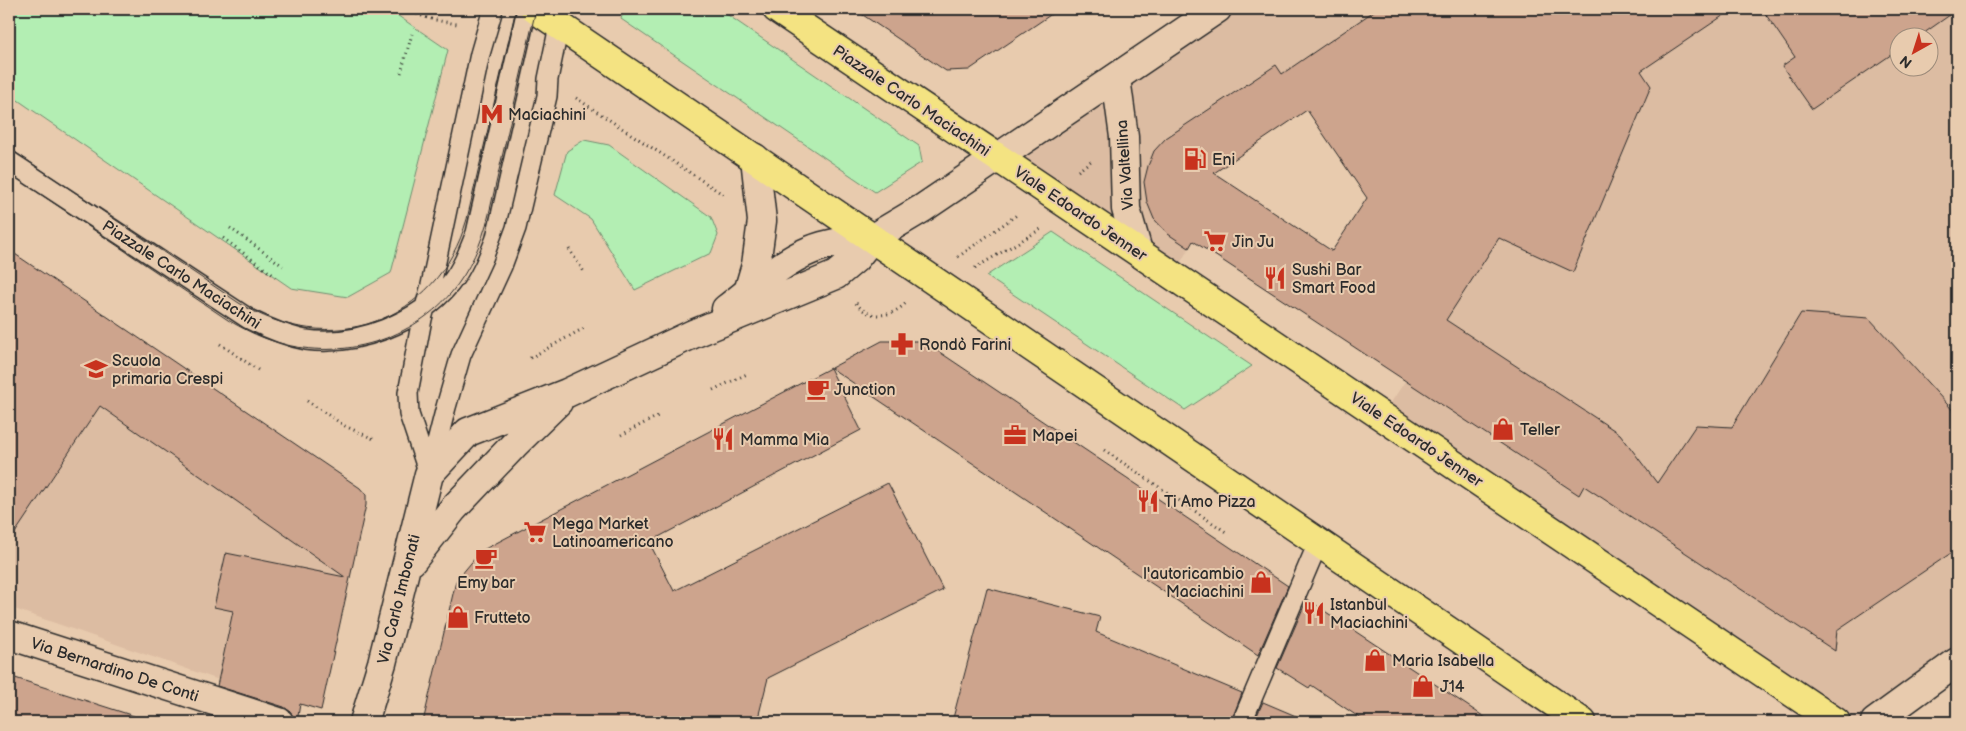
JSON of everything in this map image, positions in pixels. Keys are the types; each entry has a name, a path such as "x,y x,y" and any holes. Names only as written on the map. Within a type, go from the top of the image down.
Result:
{"main road":[{"path":"535,9 561,17 755,158 1582,722"},
{"name":"Piazzale Carlo Maciachini","path":"429,474 468,432 567,393 693,334 836,275 855,259 871,238 923,208 997,158 777,9"},
{"path":"997,158 1217,9"},
{"name":"Via Valtellina","path":"1116,78 1124,137 1126,209 1138,251"},
{"path":"748,292 756,265 762,221 755,158"},
{"name":"Viale Edoardo Jenner","path":"997,158 1836,722"},
{"name":"Piazzale Carlo Maciachini","path":"693,334 794,258 841,241 871,238"},
{"name":"Piazzale Carlo Maciachini","path":"406,568 453,509 567,393"},
{"name":"Via Carlo Imbonati","path":"364,722 382,663 429,474"},
{"name":"Via Bernardino De Conti","path":"9,635 279,722"},
{"path":"1875,722 1957,662"}],"lane":[{"path":"429,474 409,414 408,393 480,54 493,9"},
{"name":"Piazzale Carlo Maciachini","path":"9,160 249,320 278,333 307,340 341,340 374,334 387,329 425,307 449,284 466,259 476,233 528,9"},
{"path":"429,474 461,355 502,266 516,228 547,96 548,79 561,17"},
{"path":"1242,722 1315,550 1320,544"}],"path":[{"path":"408,9 416,14 437,21 463,25"},
{"path":"401,73 412,34"},
{"path":"574,97 729,198"},
{"path":"861,310 873,315 887,315 904,305 930,278 1124,137"},
{"path":"968,272 1045,226"},
{"path":"230,228 284,266"},
{"path":"223,238 276,276"},
{"path":"569,249 584,272"},
{"path":"530,358 586,327"},
{"path":"220,344 258,370"},
{"path":"713,390 749,373"},
{"path":"307,401 345,426 376,440"},
{"path":"621,435 658,416"},
{"path":"1104,450 1226,532"}],"shaded area":[{"path":"1227,9 1957,9 1957,651 1857,721 1388,407 1472,280 1361,208 1367,198 1307,110 1214,173 1193,241 1178,267 1002,159"},
{"name":"Scuola primaria Crespi","path":"9,250 360,488 366,495 366,505 321,710 219,680 9,607"}],"green space":[{"path":"9,9 388,9 448,50 391,273 348,297 291,288 9,94"},
{"path":"624,9 719,9 919,146 922,162 875,192 621,19"},
{"path":"584,140 609,145 711,217 718,235 711,253 635,290 591,219 555,195 567,151"},
{"path":"1053,232 1252,366 1185,410 986,276"}],"building":[{"path":"854,9 1059,9 969,70 946,71"},
{"path":"1377,9 1733,9 1641,71 1651,86 1573,272 1499,238 1446,320 1620,434 1657,483 1696,425 1732,427 1801,313 1869,318 1957,415 1957,549 1837,630 1835,651 1584,486 1579,495 1193,241 1189,248 1168,234 1154,219 1147,202 1144,182 1154,151 1166,138 1276,65 1282,74","holes":["1307,110 1367,198 1332,251 1214,173"]},
{"path":"1762,9 1957,9 1931,28 1888,28 1888,57 1812,109 1782,66 1795,57"},
{"path":"9,250 360,488 366,495 366,505 321,710 300,704 297,722 294,722 291,712 284,707 217,686 233,611 214,607 226,553 345,577 100,406 9,542"},
{"path":"882,341 923,341 1288,586 1258,655 831,368"},
{"path":"830,368 861,430 649,542 674,591 888,483 943,590 768,678 757,722 423,722 456,581 481,551"},
{"path":"987,588 1100,617 1096,632 1242,693 1231,722 952,722"},
{"path":"1307,599 1492,722 1366,722 1311,685 1309,688 1277,668"},
{"path":"9,676 134,716 133,722 9,722"},
{"path":"1263,702 1310,722 1254,722"}],"tram line":[{"path":"9,148 239,303 273,320 308,328 343,329 376,321 405,306 431,284 452,255 467,219 516,9"},
{"path":"9,173 228,320 250,332 273,341 297,347 321,349 369,344 392,336 414,325 434,310 458,284 474,256 489,214 536,9"}],"place":[{"name":"Maciachini","path":"492,114"},
{"name":"Eni","path":"1195,159"},
{"name":"Jin Ju","path":"1215,241"},
{"name":"Sushi Bar Smart Food","path":"1275,278"},
{"name":"Rondò Farini","path":"902,344"},
{"name":"Scuola primaria Crespi","path":"96,369"},
{"name":"Junction","path":"818,389"},
{"name":"Teller","path":"1503,429"},
{"name":"Mapei","path":"1015,435"},
{"name":"Mamma Mia","path":"723,439"},
{"name":"Ti Amo Pizza","path":"1148,501"},
{"name":"Mega Market Latinoamericano","path":"535,532"},
{"name":"Emy bar","path":"486,558"},
{"name":"l'autoricambio Maciachini","path":"1261,582"},
{"name":"Istanbul Maciachini","path":"1314,613"},
{"name":"Frutteto","path":"458,617"},
{"name":"Maria Isabella","path":"1375,660"},
{"name":"J14","path":"1423,686"}]}
